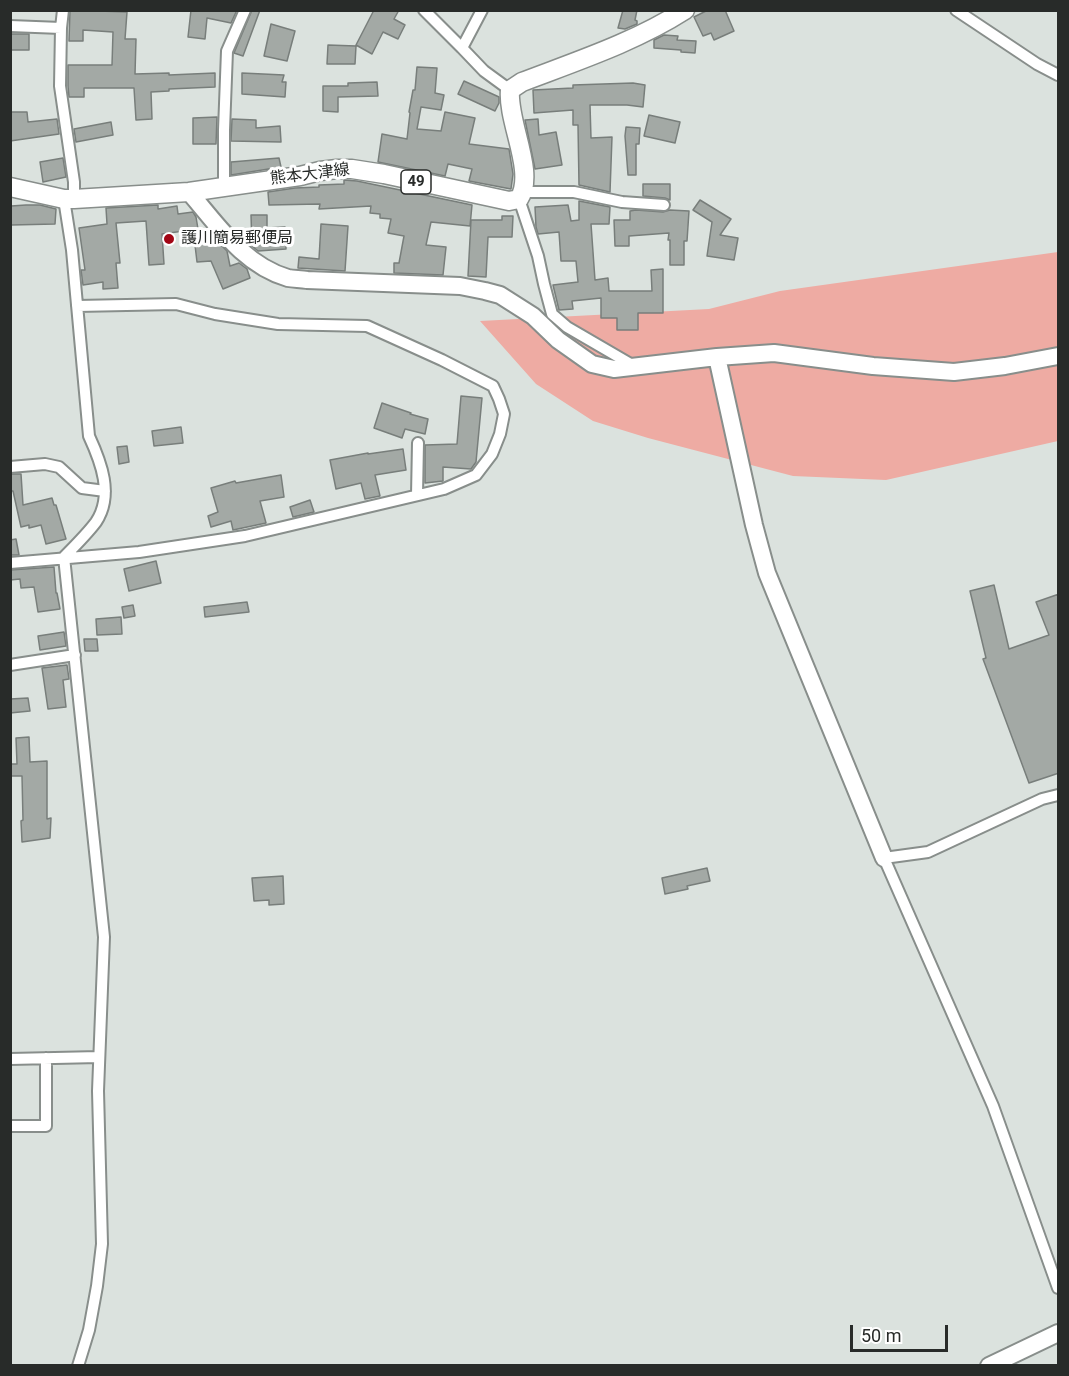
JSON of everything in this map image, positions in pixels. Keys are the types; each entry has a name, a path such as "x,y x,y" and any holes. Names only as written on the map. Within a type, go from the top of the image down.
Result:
{"main road":[{"path":"521,195 523,161 510,111 510,90 522,82 666,23 686,10"},
{"name":"熊本大津線","path":"10,187 69,199 189,192 321,171 352,169 509,201 521,195"}],"street":[{"path":"63,10 60,86 74,182 69,199 72,250 89,436 99,459 105,491 105,499 96,522 64,557 104,937 98,1091 102,1245 98,1286 89,1330 78,1365"},
{"path":"225,186 224,130 227,51 244,10"},
{"path":"424,10 484,71 510,90"},
{"path":"462,48 482,10"},
{"path":"956,10 1037,64 1059,75"},
{"path":"10,26 61,28"},
{"path":"189,192 239,251 260,266 288,278 460,286 486,291 500,295 533,316 558,340 592,364 614,369 774,353 873,366 954,372 1059,356"},
{"path":"634,366 567,327 552,314 521,195 574,192 622,202 664,205"},
{"path":"10,563 139,552 245,536 444,489 476,475 492,454 500,434 504,414 493,386 366,326 278,324 215,314 176,304 77,306"},
{"path":"717,357 754,525 767,573 884,858 993,1106 1059,1288"},
{"path":"417,443 417,495"},
{"path":"10,467 45,464 59,467 82,488 105,491"},
{"path":"10,665 75,656"},
{"path":"884,858 928,852 1042,799 1059,795"},
{"path":"10,1126 46,1126 46,1058"},
{"path":"10,1059 99,1058"},
{"path":"989,1365 1059,1333"}],"shaded area":[{"path":"1058,252 1058,441 886,480 793,476 648,438 593,421 536,384 480,321 709,309 780,291"}],"building":[{"path":"70,10 127,12 125,39 136,39 135,74 215,73 215,87 151,92 152,119 136,120 134,88 84,88 84,97 69,97 68,65 112,65 113,32 83,30 83,41 69,41"},
{"path":"191,10 237,10 231,23 207,18 205,39 188,37"},
{"path":"252,10 260,10 243,56 234,53"},
{"path":"374,10 399,10 394,19 405,25 398,39 383,32 372,54 356,45"},
{"path":"623,10 637,10 635,20 637,24 625,29 618,28"},
{"path":"708,10 725,10 734,31 714,40 711,33 703,36 694,17"},
{"path":"271,24 295,31 287,61 264,56"},
{"path":"10,34 29,34 29,50 10,50"},
{"path":"664,35 678,36 677,40 696,41 695,53 654,48 654,40"},
{"path":"328,45 356,46 355,64 327,64"},
{"path":"417,67 437,68 435,93 444,95 441,110 421,107 417,129 441,131 445,112 475,118 469,144 509,149 513,174 511,189 469,181 472,169 448,164 445,176 378,162 382,134 407,139"},
{"path":"242,73 284,75 282,82 286,82 285,97 242,94"},
{"path":"464,81 499,97 495,111 458,94"},
{"path":"377,82 378,96 338,97 338,112 323,111 323,86 348,86 348,83"},
{"path":"633,83 645,85 643,107 590,105 591,138 612,137 610,192 579,185 578,125 573,125 573,110 534,113 533,90 573,88 573,85"},
{"path":"10,112 27,112 28,122 57,119 59,134 10,141"},
{"path":"649,115 680,122 675,143 644,136"},
{"path":"217,117 216,144 193,144 193,118"},
{"path":"232,119 256,120 256,128 280,126 281,142 231,141"},
{"path":"538,119 539,135 556,132 562,165 535,169 525,120"},
{"path":"111,122 113,135 76,142 74,129"},
{"path":"626,127 640,128 639,144 636,144 636,175 628,175"},
{"path":"63,158 66,177 43,182 40,162"},
{"path":"279,158 281,167 231,175 231,162"},
{"path":"344,180 472,205 470,226 431,222 426,245 446,247 443,275 394,273 394,263 399,263 404,236 388,233 391,219 380,218 380,214 370,213 371,206 319,209 320,204 269,205 268,192 344,184"},
{"path":"643,184 670,184 670,200 643,196"},
{"path":"700,200 731,219 720,235 738,238 734,260 707,256 712,222 693,210"},
{"path":"579,201 610,207 609,224 591,224 595,280 608,278 609,291 652,291 651,270 663,269 663,313 638,313 638,330 617,330 617,318 601,318 601,298 572,301 573,309 559,310 553,285 578,282 576,261 561,261 559,232 538,234 535,207 568,205 571,221 579,220"},
{"path":"40,205 56,209 55,224 11,225 11,206"},
{"path":"158,205 158,209 177,206 178,214 193,212 198,229 162,234 164,264 149,265 146,221 116,223 120,263 116,263 118,288 103,289 103,282 83,285 81,270 85,270 79,228 107,224 106,208"},
{"path":"630,211 689,211 687,241 684,241 684,265 670,265 669,233 629,236 629,246 615,246 614,220 630,220"},
{"path":"251,215 267,215 267,228 285,227 286,249 258,251 252,246"},
{"path":"502,216 513,216 512,237 488,237 486,277 468,276 471,220 502,220"},
{"path":"321,224 348,226 345,271 298,268 299,257 319,259"},
{"path":"216,240 227,251 230,266 239,263 247,269 250,278 223,289 211,261 197,262 195,245"},
{"path":"461,396 482,398 476,462 471,469 443,467 443,481 425,483 425,445 457,444"},
{"path":"382,403 428,419 425,434 405,429 402,438 374,428"},
{"path":"181,427 183,443 154,446 152,431"},
{"path":"127,446 129,462 119,464 117,447"},
{"path":"403,449 406,470 375,475 380,496 365,499 361,483 336,489 330,460"},
{"path":"10,474 21,474 23,505 52,498 66,539 46,544 41,525 21,527 13,491 10,491"},
{"path":"281,475 284,497 260,501 266,523 233,530 231,521 211,527 208,516 218,512 211,488 235,481 236,483"},
{"path":"310,500 314,512 293,517 290,507"},
{"path":"16,539 19,555 10,555 10,540"},
{"path":"156,561 161,583 129,591 124,569"},
{"path":"54,567 60,609 38,612 34,587 21,588 20,579 10,580 10,570"},
{"path":"994,585 1009,649 1049,635 1036,602 1059,594 1059,773 1029,783 983,659 986,658 970,591"},
{"path":"247,602 249,612 205,617 204,607"},
{"path":"133,605 135,616 124,618 122,607"},
{"path":"121,617 122,634 97,635 96,619"},
{"path":"64,632 66,646 40,650 38,636"},
{"path":"84,639 97,639 98,651 85,651"},
{"path":"67,665 69,679 63,680 66,707 48,709 42,668"},
{"path":"28,698 30,711 10,713 10,699"},
{"path":"29,737 30,762 47,761 47,819 51,818 50,838 22,842 22,776 10,776 10,764 17,764 16,738"},
{"path":"707,868 710,881 665,894 662,878"},
{"path":"283,876 284,904 269,905 269,900 254,901 252,878"}],"place":[{"name":"護川簡易郵便局","path":"169,239"}]}
